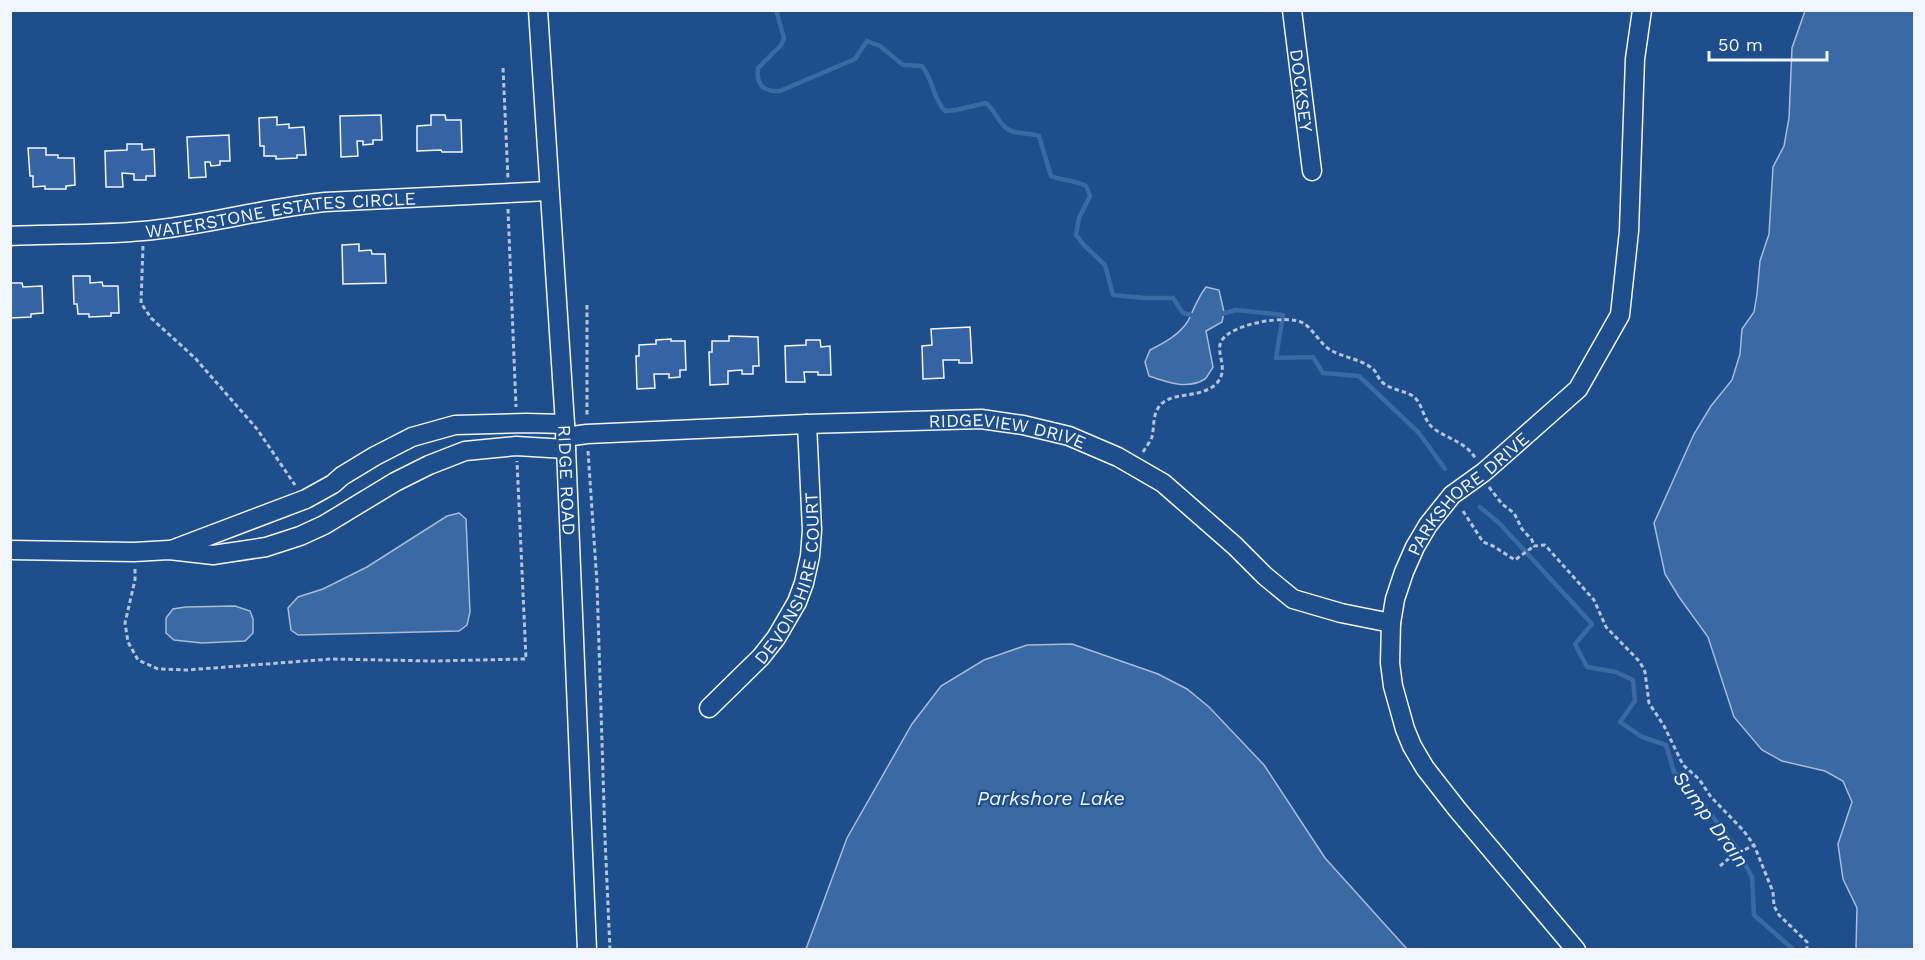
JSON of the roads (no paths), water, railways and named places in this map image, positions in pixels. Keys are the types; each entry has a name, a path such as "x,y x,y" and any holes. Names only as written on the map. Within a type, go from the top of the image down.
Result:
{"street":[{"name":"RIDGE ROAD","path":"538,10 565,437 587,950"},
{"name":"DOCKSEY","path":"1292,10 1312,171"},
{"name":"PARKSHORE DRIVE","path":"1576,950 1425,768 1405,729 1393,686 1390,663 1391,623 1395,599 1404,572 1428,525 1452,495 1484,472 1578,389 1620,315 1629,231 1635,59 1642,10"},
{"name":"WATERSTONE ESTATES CIRCLE","path":"10,236 144,231 210,222 306,204 549,190"},
{"name":"RIDGEVIEW DRIVE","path":"565,437 587,434 807,424 981,419 1023,425 1069,436 1118,457 1163,483 1293,599 1341,613 1391,623"},
{"path":"170,550 306,499 375,456 412,437 455,425 526,423 565,437"},
{"name":"DEVONSHIRE COURT","path":"709,708 761,657 776,638 797,602 808,573 812,530 807,424"},
{"path":"10,550 134,552 170,550 213,555 266,547 300,536 348,512 395,482 465,451 516,446 565,437"},
{"path":"333,484 348,512"}],"water":[{"path":"1805,11 1914,11 1914,949 1856,949 1857,908 1843,879 1838,844 1852,802 1843,781 1825,771 1782,761 1762,750 1734,717 1708,637 1665,574 1654,523 1694,434 1711,406 1732,380 1740,354 1742,329 1754,312 1760,261 1769,234 1773,167 1784,146 1789,118 1792,48"},
{"path":"1206,287 1219,290 1224,312 1222,322 1206,331 1213,367 1208,375 1205,379 1191,384 1170,382 1149,376 1145,362 1150,350 1171,338 1184,326"},
{"path":"459,513 466,519 470,612 467,625 459,631 298,635 291,630 288,608 298,597 323,589 367,567 447,516"},
{"path":"235,606 250,611 253,619 253,633 245,641 202,643 174,640 166,633 166,618 173,609"},
{"name":"Parkshore Lake","path":"1072,644 1158,674 1187,689 1209,707 1264,765 1325,858 1407,949 806,949 847,838 912,724 941,686 984,660 1027,645"}],"waterway":[{"name":"Sump Drain","path":"776,10 784,38 781,45 758,68 758,79 765,89 780,91 855,59 867,41 880,46 903,65 922,66 945,111 986,103 1009,130 1039,136 1051,176 1086,186 1090,196 1079,218 1076,235 1105,265 1113,295 1173,298 1183,313 1195,316"},
{"name":"Sump Drain","path":"1218,315 1236,310 1283,315 1276,358 1313,357 1323,373 1359,376 1419,433 1445,469"},
{"name":"Sump Drain","path":"1480,507 1499,523 1592,624 1575,644 1587,667 1616,672 1633,680 1635,701 1620,722 1642,737 1666,745 1674,772 1703,804 1736,847 1752,877 1754,915 1794,950"}]}
